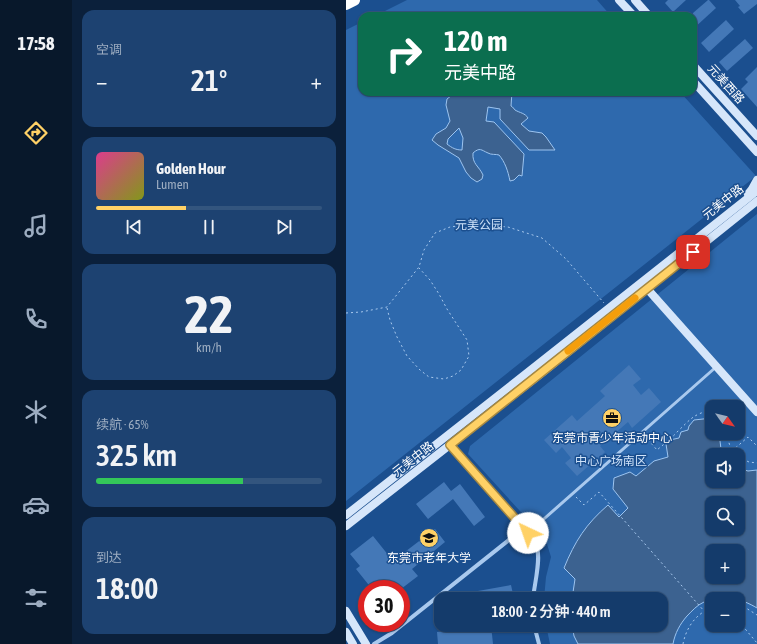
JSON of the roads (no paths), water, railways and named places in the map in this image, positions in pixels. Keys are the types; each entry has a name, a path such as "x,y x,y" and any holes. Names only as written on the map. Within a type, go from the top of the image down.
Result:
{"highway":[{"path":"346,4 354,0"}],"street":[{"path":"619,0 630,12"},
{"path":"635,0 646,12"},
{"name":"元美西路","path":"697,69 757,136"},
{"name":"元美西路","path":"697,85 755,150"},
{"path":"755,150 757,158"},
{"path":"757,180 745,205 757,204"},
{"name":"元美中路","path":"347,526 450,445 644,285 745,205 757,191"},
{"name":"元美中路","path":"745,205 757,200"},
{"path":"644,285 757,412"},
{"name":"元美中路","path":"346,515 508,389 608,308 644,285"},
{"path":"450,445 534,541 538,550 538,560 534,592"},
{"path":"374,644 392,633 524,528"},
{"path":"346,611 366,644"},
{"path":"346,632 353,644"},
{"path":"536,632 539,644"}],"lane":[{"path":"528,533 716,367"}],"place":[{"name":"东莞市青少年活动中心","path":"612,418"},
{"name":"东莞市老年大学","path":"429,538"}],"park label":[{"name":"元美公园","path":"479,225"},
{"name":"中心广场南区","path":"611,461"}]}
